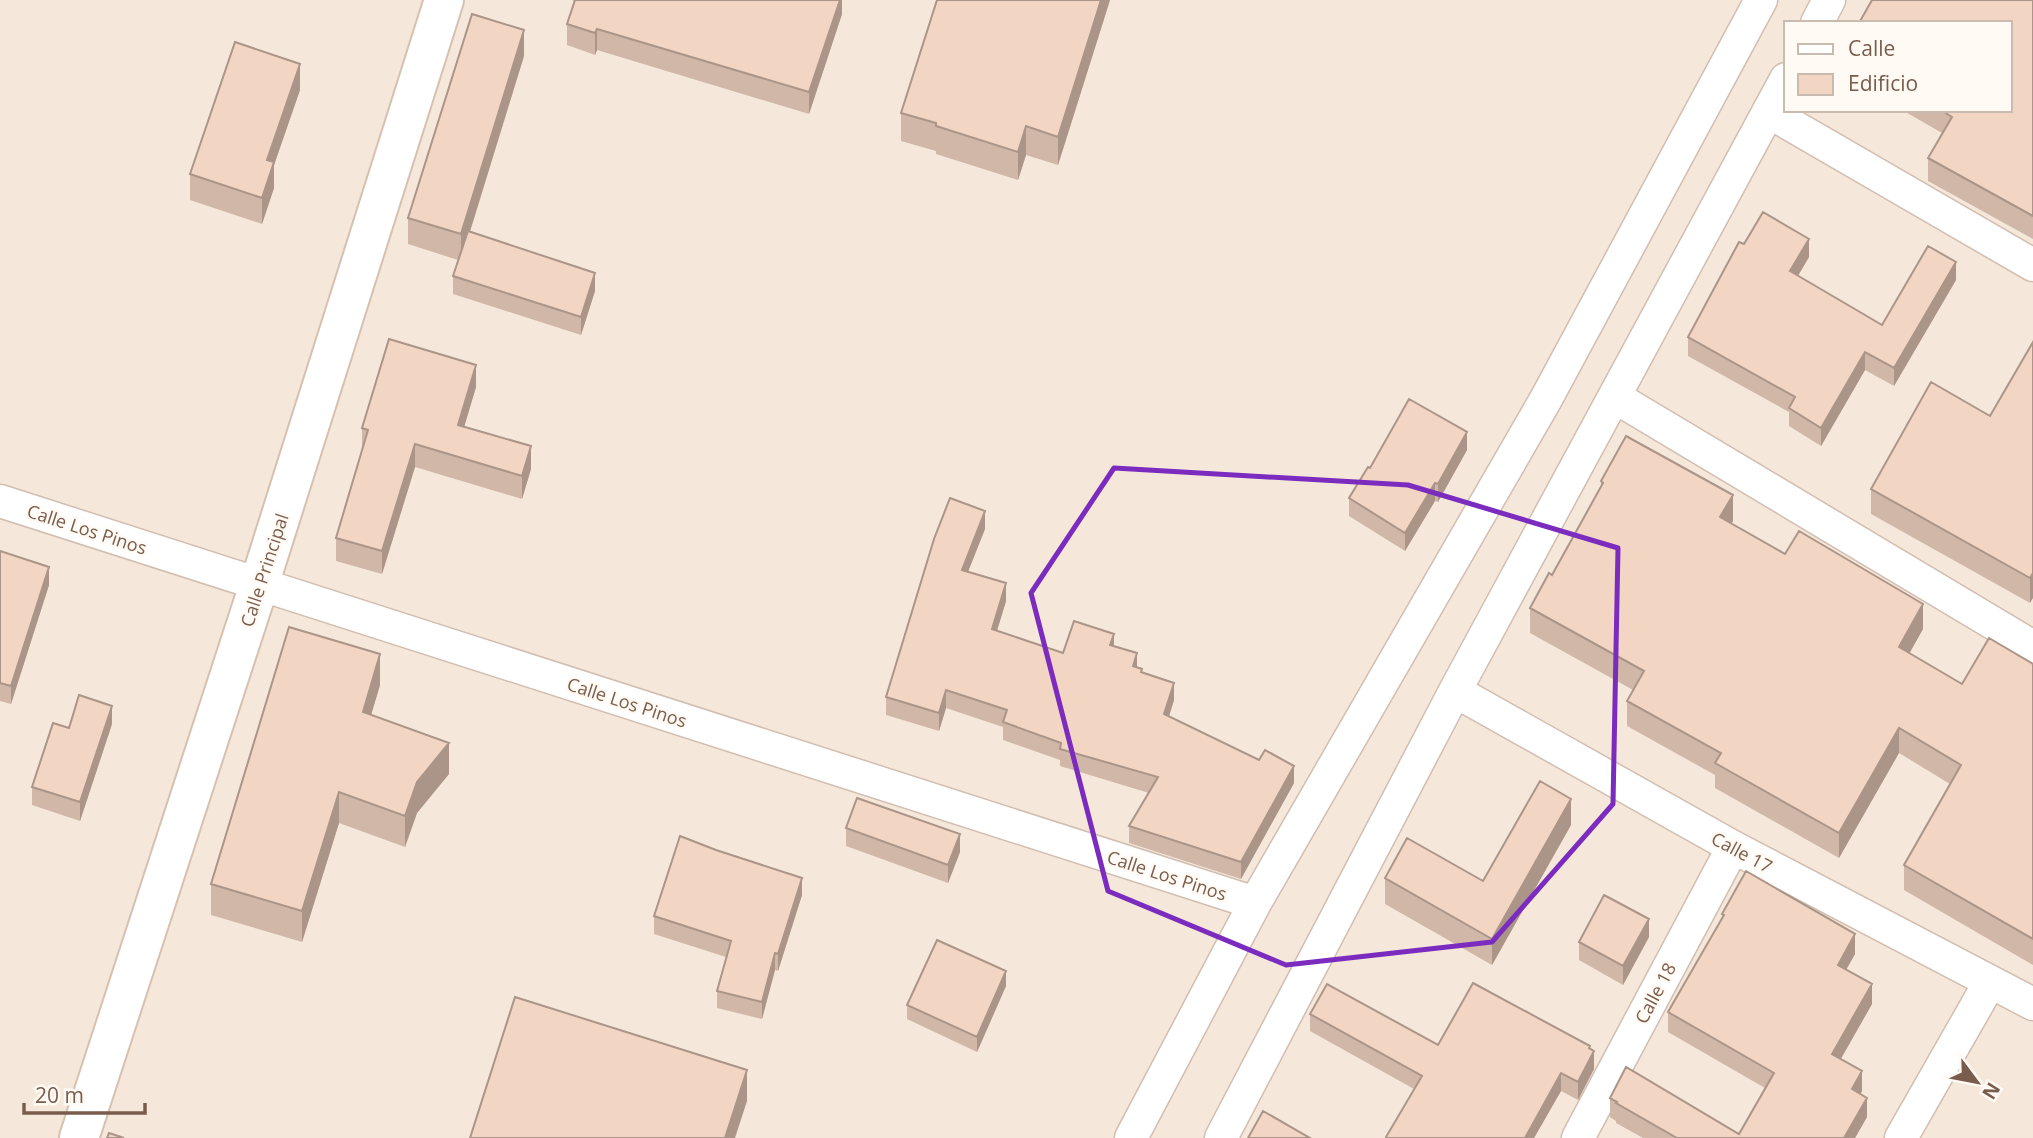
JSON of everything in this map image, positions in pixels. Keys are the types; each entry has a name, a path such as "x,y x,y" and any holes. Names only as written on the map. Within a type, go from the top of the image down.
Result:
{"street":[{"name":"Calle Principal","path":"79,1138 260,585 444,0"},
{"path":"1131,1138 1255,903 1546,399 1761,0"},
{"path":"1818,21 1829,0"},
{"path":"1221,1138 1455,691 1784,83"},
{"path":"1769,112 2033,265"},
{"path":"1615,397 2033,647"},
{"name":"Calle Los Pinos","path":"0,501 1255,903"},
{"name":"Calle 17","path":"1455,691 1732,848 2033,1004"},
{"name":"Calle 18","path":"1578,1138 1732,848"},
{"path":"1900,1138 1990,982"}],"highlighted area":[{"path":"1114,468 1408,485 1618,548 1613,804 1492,942 1286,965 1108,891 1031,593"}],"shaded area":[{"path":"0,0 2033,0 2033,1138 0,1138"}],"building":[{"path":"575,0 840,0 809,92 597,29 595,33 567,24"},
{"path":"937,0 1101,0 1058,137 1026,126 1018,152 901,113"},
{"path":"1872,0 2033,0 2033,216 1928,158 1952,117 1944,112 2012,112 2012,21 1860,21"},
{"path":"472,14 524,30 461,234 408,218"},
{"path":"235,42 300,64 267,160 274,162 262,198 190,174"},
{"path":"1763,212 1809,239 1790,271 1882,325 1928,246 1956,262 1894,368 1865,352 1821,428 1789,408 1795,397 1688,337 1739,242 1744,244"},
{"path":"468,231 595,273 581,317 453,276"},
{"path":"389,339 476,365 458,425 531,446 522,476 415,444 382,551 336,538 368,430 362,428"},
{"path":"2033,342 2033,573 2030,578 1871,489 1931,382 1990,416"},
{"path":"1409,399 1467,432 1438,484 1435,483 1405,533 1349,498 1368,467 1370,468"},
{"path":"1626,436 1733,495 1720,517 1785,554 1799,531 1923,604 1899,647 1962,684 1989,638 2033,664 2033,939 1904,865 1961,765 1899,728 1839,833 1715,763 1721,753 1627,701 1644,671 1530,608 1549,573 1552,575"},
{"path":"950,498 985,511 962,570 1006,583 992,629 1063,653 1074,621 1114,634 1110,645 1137,653 1133,666 1142,669 1141,672 1174,683 1164,714 1259,760 1265,750 1294,766 1241,862 1129,826 1158,777 1060,749 1061,743 1003,722 1007,710 946,690 939,713 886,697 934,539"},
{"path":"0,551 49,567 11,686 0,683"},
{"path":"289,627 380,654 363,712 449,743 417,782 405,816 339,792 302,911 211,884"},
{"path":"79,695 112,706 80,802 32,787 53,723 69,728"},
{"path":"1540,781 1571,799 1492,939 1385,878 1407,838 1483,881"},
{"path":"857,798 960,834 948,865 846,828"},
{"path":"680,836 802,878 778,954 775,953 762,1002 717,991 731,941 654,916"},
{"path":"1746,871 1855,934 1838,965 1872,984 1832,1054 1862,1071 1852,1089 1867,1098 1844,1138 1677,1138 1610,1098 1626,1067 1739,1134 1774,1073 1668,1012"},
{"path":"1604,895 1649,919 1623,966 1579,942"},
{"path":"937,940 1006,971 977,1037 907,1005"},
{"path":"1473,983 1590,1046 1594,1051 1578,1082 1561,1073 1525,1138 1387,1138 1422,1076 1310,1014 1327,984 1438,1045"},
{"path":"515,997 747,1070 725,1138 470,1138"},
{"path":"1263,1111 1310,1138 1248,1138"},
{"path":"109,1133 124,1138 107,1138"}]}
